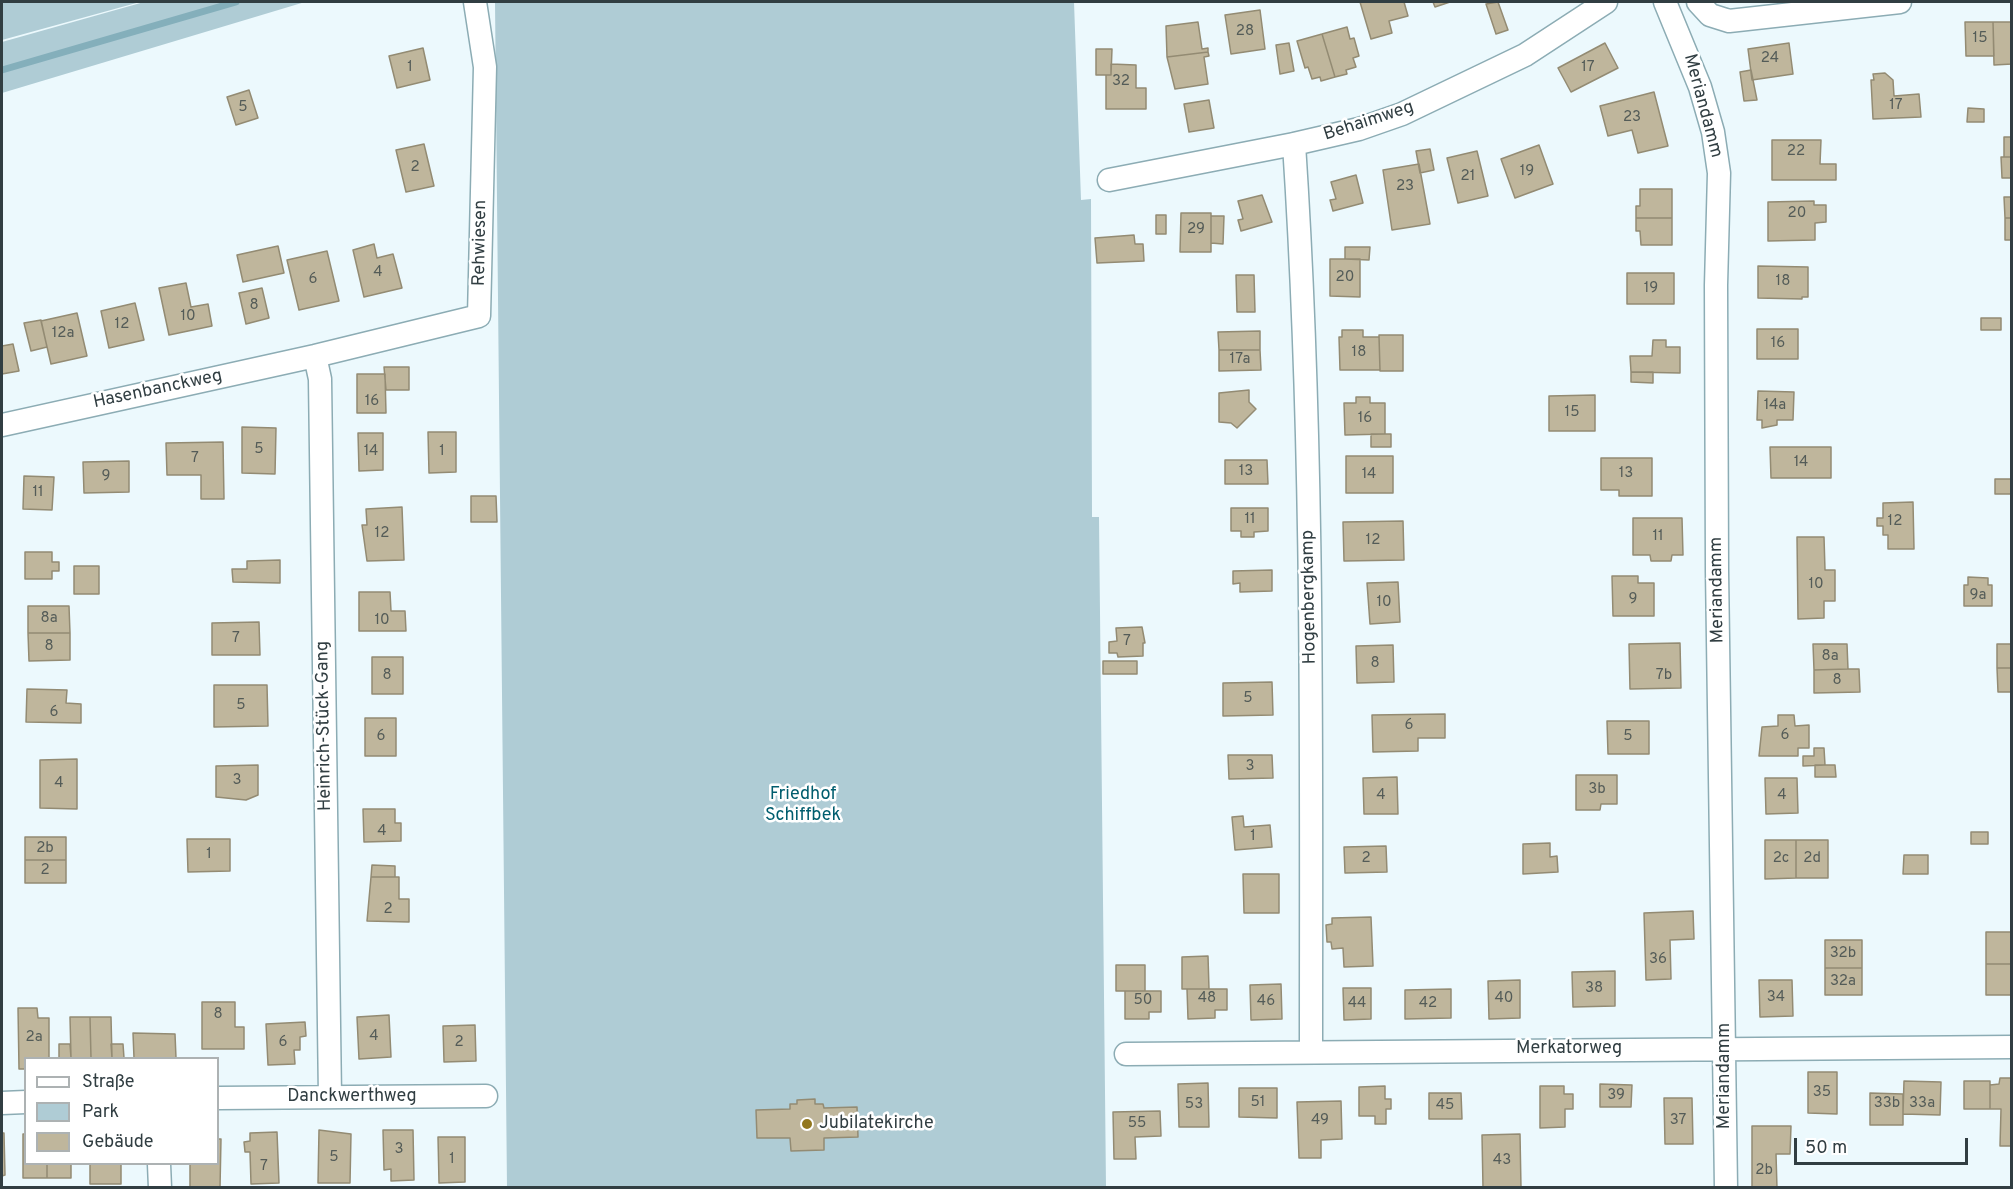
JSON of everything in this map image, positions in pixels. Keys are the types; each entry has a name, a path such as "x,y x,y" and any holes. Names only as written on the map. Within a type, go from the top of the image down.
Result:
{"street":[{"name":"Rehwiesen","path":"315,356 479,316 484,67 475,2"},
{"name":"Behaimweg","path":"1108,180 1359,129 1445,95 1525,55 1606,2"},
{"name":"Meriandamm","path":"1665,2 1700,87 1713,132 1719,173 1716,285 1717,571 1726,1048 1726,1188"},
{"path":"1698,2 1710,15 1729,21 1900,2"},
{"name":"Hogenbergkamp","path":"1294,144 1306,374 1310,599 1311,1051"},
{"name":"Hasenbanckweg","path":"2,425 315,356"},
{"name":"Heinrich-Stück-Gang","path":"315,356 320,379 330,1097"},
{"name":"Merkatorweg","path":"1126,1054 2012,1047"},
{"name":"Danckwerthweg","path":"219,1098 486,1096"},
{"path":"2,1103 24,1102"},
{"path":"159,1165 160,1188"}],"green space":[{"path":"2,2 140,2 2,40"},
{"path":"144,2 305,2 2,93 2,42"},
{"name":"Friedhof Schiffbek","path":"495,2 1074,2 1081,200 1091,199 1092,517 1099,517 1106,1187 507,1187"}],"building":[{"path":"1360,2 1404,2 1408,16 1389,21 1392,33 1371,39"},
{"path":"1433,2 1450,2 1435,7"},
{"path":"1498,2 1508,30 1496,34 1486,4"},
{"path":"1260,10 1265,49 1231,54 1225,15"},
{"path":"1198,22 1202,49 1208,48 1208,52 1167,57 1166,26"},
{"path":"1965,22 1993,22 1994,56 1966,56"},
{"path":"1993,22 2012,22 2012,64 1994,65"},
{"path":"1347,27 1350,39 1354,38 1359,56 1353,58 1356,67 1346,70 1347,74 1335,77 1322,34"},
{"path":"1322,34 1335,77 1321,81 1320,77 1312,79 1308,67 1305,68 1297,41"},
{"path":"1289,43 1294,71 1280,74 1276,45"},
{"path":"1605,43 1618,68 1571,92 1558,68"},
{"path":"1789,43 1793,74 1752,80 1748,49"},
{"path":"423,48 430,80 397,88 389,56"},
{"path":"1096,49 1112,49 1111,75 1096,75"},
{"path":"1208,52 1209,56 1204,57 1208,84 1175,89 1167,57"},
{"path":"1111,64 1136,65 1136,88 1146,88 1146,109 1106,109 1106,75 1111,75"},
{"path":"1751,70 1757,100 1744,101 1740,72"},
{"path":"1885,73 1893,80 1894,96 1919,94 1921,117 1873,119 1871,80 1874,80 1873,74"},
{"path":"249,90 258,118 236,125 227,97"},
{"path":"1654,92 1668,146 1638,153 1632,130 1608,136 1600,106"},
{"path":"1209,100 1214,128 1189,132 1184,104"},
{"path":"1968,108 1984,109 1984,122 1967,122"},
{"path":"2004,137 2012,137 2012,157 2004,157"},
{"path":"1772,140 1821,140 1820,164 1836,164 1836,180 1772,180"},
{"path":"424,144 434,186 406,192 396,150"},
{"path":"1539,145 1553,184 1515,198 1501,159"},
{"path":"1430,149 1434,170 1420,173 1416,151"},
{"path":"1477,151 1488,196 1458,203 1447,158"},
{"path":"2001,157 2012,157 2012,178 2002,178"},
{"path":"1419,164 1430,224 1392,230 1383,170"},
{"path":"1356,175 1363,203 1333,211 1330,200 1336,199 1331,182"},
{"path":"1640,189 1672,189 1672,218 1636,218 1636,206 1640,206"},
{"path":"1262,195 1272,222 1241,231 1238,220 1243,219 1238,201"},
{"path":"2004,197 2012,197 2012,218 2005,218"},
{"path":"1814,201 1814,205 1826,205 1826,222 1815,223 1815,240 1768,241 1768,202"},
{"path":"1181,213 1211,213 1211,252 1180,252"},
{"path":"1156,215 1166,215 1166,234 1156,234"},
{"path":"1211,216 1224,216 1223,244 1211,243"},
{"path":"1636,218 1672,218 1672,245 1641,245 1640,231 1636,231"},
{"path":"2005,218 2012,218 2012,240 2005,240"},
{"path":"1134,235 1135,244 1143,244 1144,261 1097,263 1095,238"},
{"path":"374,244 377,258 393,254 402,288 364,297 353,250"},
{"path":"278,246 284,273 243,282 237,255"},
{"path":"1345,247 1370,247 1369,260 1345,259"},
{"path":"327,251 339,301 299,310 287,260"},
{"path":"1330,259 1360,259 1360,297 1330,296"},
{"path":"1758,266 1808,267 1808,297 1802,297 1802,299 1758,298"},
{"path":"1627,273 1674,273 1674,304 1627,304"},
{"path":"1236,275 1254,275 1255,312 1237,312"},
{"path":"186,283 191,307 208,304 212,326 169,335 159,288"},
{"path":"262,288 269,318 246,324 239,293"},
{"path":"135,303 144,340 109,348 101,311"},
{"path":"77,313 87,356 51,364 41,321"},
{"path":"1981,318 2001,318 2001,330 1981,330"},
{"path":"41,320 47,347 31,351 24,323"},
{"path":"1757,329 1798,329 1798,359 1757,359"},
{"path":"1342,330 1363,330 1363,337 1379,337 1380,370 1340,370 1339,337 1342,337"},
{"path":"1260,331 1260,350 1219,350 1218,332"},
{"path":"1379,335 1403,335 1403,371 1380,371"},
{"path":"1653,340 1666,340 1666,347 1680,347 1680,373 1631,372 1630,356 1652,356"},
{"path":"13,344 19,371 2,374 2,346"},
{"path":"1219,350 1260,350 1261,370 1219,371"},
{"path":"384,367 409,367 409,390 386,390"},
{"path":"1631,372 1653,372 1653,383 1631,382"},
{"path":"357,374 385,374 386,413 357,413"},
{"path":"1249,390 1249,402 1256,409 1237,428 1231,423 1219,422 1219,393"},
{"path":"1758,391 1794,392 1793,420 1777,420 1777,425 1762,428 1762,420 1757,420"},
{"path":"1595,395 1595,431 1549,431 1549,396"},
{"path":"1356,397 1370,397 1370,403 1385,403 1385,434 1345,435 1344,403 1356,403"},
{"path":"242,427 276,428 275,474 242,473"},
{"path":"428,432 456,432 456,472 429,473"},
{"path":"358,433 383,433 383,470 359,471"},
{"path":"1371,434 1391,434 1391,447 1371,447"},
{"path":"223,442 224,499 201,499 201,475 167,475 166,443"},
{"path":"1770,447 1831,447 1831,478 1771,478"},
{"path":"1346,456 1393,456 1393,493 1346,493"},
{"path":"1601,458 1652,458 1652,496 1619,496 1619,490 1601,490"},
{"path":"1225,460 1267,460 1268,484 1225,484"},
{"path":"129,461 129,492 84,493 83,462"},
{"path":"24,476 54,477 52,510 23,509"},
{"path":"1995,479 2012,479 2012,494 1995,494"},
{"path":"471,496 496,496 497,522 471,522"},
{"path":"1913,502 1914,549 1888,549 1888,535 1883,535 1883,526 1877,526 1877,518 1883,518 1883,503"},
{"path":"402,507 404,560 367,561 362,525 367,525 366,509"},
{"path":"1231,508 1268,508 1268,531 1254,532 1254,537 1241,537 1241,531 1231,531"},
{"path":"1633,518 1682,518 1683,555 1672,555 1671,561 1651,561 1650,555 1633,555"},
{"path":"1403,521 1404,560 1344,561 1343,522"},
{"path":"1797,537 1824,537 1825,570 1835,570 1835,601 1824,601 1824,618 1798,619"},
{"path":"25,552 52,552 52,562 59,562 59,571 52,571 52,579 25,579"},
{"path":"280,560 280,583 233,582 232,569 247,569 247,561"},
{"path":"74,566 99,566 99,594 74,594"},
{"path":"1272,570 1272,591 1240,592 1240,583 1233,584 1233,571"},
{"path":"1612,576 1638,576 1638,583 1654,583 1654,616 1613,616"},
{"path":"1968,577 1988,578 1988,585 1992,585 1992,606 1964,606 1964,585 1968,585"},
{"path":"1398,582 1400,622 1370,624 1367,583"},
{"path":"359,592 390,592 391,611 405,611 406,631 359,631"},
{"path":"28,606 69,606 70,633 28,633"},
{"path":"259,622 260,655 212,655 212,623"},
{"path":"1142,627 1145,643 1143,643 1143,656 1118,657 1117,653 1109,653 1109,642 1117,641 1116,628"},
{"path":"28,633 70,633 70,660 29,661"},
{"path":"1680,643 1681,688 1630,689 1629,644"},
{"path":"1813,644 1847,644 1848,669 1814,670"},
{"path":"1997,644 2012,644 2012,668 1997,668"},
{"path":"1393,645 1394,682 1357,683 1356,646"},
{"path":"372,657 403,657 403,694 372,694"},
{"path":"1103,661 1137,661 1137,674 1103,674"},
{"path":"1997,668 2012,668 2012,692 1998,692"},
{"path":"1859,669 1860,692 1814,693 1814,670"},
{"path":"1272,682 1273,715 1223,716 1223,683"},
{"path":"214,685 267,685 268,726 214,727"},
{"path":"27,689 67,690 66,703 81,704 81,723 26,722"},
{"path":"1445,714 1445,738 1418,738 1418,751 1373,752 1372,715"},
{"path":"1778,715 1794,715 1795,726 1809,725 1809,748 1798,748 1798,756 1759,756 1762,727 1778,726"},
{"path":"365,718 396,718 396,756 365,756"},
{"path":"1607,721 1649,721 1649,754 1608,754"},
{"path":"1814,748 1824,748 1825,765 1803,766 1803,756 1814,756"},
{"path":"1228,755 1272,755 1273,778 1229,779"},
{"path":"77,759 77,809 40,808 40,760"},
{"path":"258,765 258,795 246,800 216,797 216,766"},
{"path":"1815,765 1835,765 1836,777 1815,777"},
{"path":"1576,775 1617,775 1617,804 1601,804 1600,810 1576,810"},
{"path":"1397,777 1398,814 1364,814 1363,778"},
{"path":"1765,778 1797,778 1798,813 1766,814"},
{"path":"363,809 395,809 395,823 401,823 401,841 364,842"},
{"path":"1243,816 1244,827 1270,825 1272,847 1235,850 1232,817"},
{"path":"1971,832 1988,832 1988,844 1971,844"},
{"path":"25,837 66,837 66,860 25,860"},
{"path":"187,839 230,839 230,871 188,872"},
{"path":"1765,840 1796,840 1796,878 1765,879"},
{"path":"1796,840 1828,840 1828,878 1796,878"},
{"path":"1550,843 1550,857 1557,856 1558,872 1523,874 1523,844"},
{"path":"1386,846 1387,872 1345,873 1344,847"},
{"path":"1904,855 1928,855 1928,874 1903,874"},
{"path":"25,860 66,860 66,883 25,883"},
{"path":"372,865 395,866 395,877 371,877"},
{"path":"1243,874 1279,874 1279,913 1244,913"},
{"path":"371,877 399,877 399,899 409,899 409,922 367,921"},
{"path":"1693,911 1694,939 1670,940 1671,979 1646,980 1644,913"},
{"path":"1371,917 1373,966 1344,967 1343,948 1332,949 1331,942 1327,942 1326,925 1332,924 1332,918"},
{"path":"1986,932 2012,932 2012,964 1986,964"},
{"path":"1825,940 1862,940 1862,968 1825,968"},
{"path":"1208,956 1209,989 1182,989 1182,957"},
{"path":"1986,964 2012,964 2012,995 1986,995"},
{"path":"1116,965 1145,965 1145,991 1116,991"},
{"path":"1825,968 1862,968 1862,995 1825,995"},
{"path":"1615,971 1615,1006 1573,1007 1572,972"},
{"path":"1520,980 1520,1018 1489,1019 1488,981"},
{"path":"1759,980 1792,980 1793,1016 1760,1017"},
{"path":"1281,984 1282,1019 1251,1020 1250,985"},
{"path":"1343,988 1371,988 1371,1019 1344,1020"},
{"path":"1187,989 1227,989 1227,1010 1215,1010 1215,1018 1188,1019"},
{"path":"1451,989 1451,1018 1405,1019 1405,990"},
{"path":"1125,991 1161,991 1161,1012 1149,1012 1149,1019 1125,1019"},
{"path":"202,1002 235,1002 235,1027 244,1027 244,1049 202,1049"},
{"path":"18,1008 37,1008 38,1018 49,1018 49,1057 24,1057 24,1069 19,1069"},
{"path":"389,1015 391,1057 359,1059 357,1017"},
{"path":"70,1017 90,1017 91,1057 71,1057"},
{"path":"90,1017 111,1017 112,1057 91,1057"},
{"path":"305,1022 306,1036 300,1037 300,1050 294,1050 295,1064 268,1065 266,1024"},
{"path":"475,1025 476,1061 444,1062 443,1026"},
{"path":"133,1033 175,1034 176,1057 134,1057"},
{"path":"59,1044 70,1044 71,1057 59,1057"},
{"path":"111,1044 123,1044 124,1057 112,1057"},
{"path":"1808,1072 1837,1072 1837,1114 1808,1113"},
{"path":"2000,1078 2012,1078 2012,1146 2000,1146 2001,1109 1990,1109 1990,1085 1999,1084"},
{"path":"1904,1081 1941,1082 1940,1115 1903,1114"},
{"path":"1964,1081 1990,1081 1990,1109 1964,1109"},
{"path":"1208,1083 1209,1127 1179,1127 1178,1084"},
{"path":"1600,1084 1632,1085 1631,1107 1600,1107"},
{"path":"1385,1086 1385,1099 1391,1099 1391,1109 1386,1109 1386,1124 1375,1124 1375,1116 1359,1116 1359,1087"},
{"path":"1540,1086 1564,1086 1564,1094 1573,1094 1573,1109 1565,1109 1565,1127 1540,1128"},
{"path":"1239,1088 1277,1088 1277,1118 1239,1117"},
{"path":"1429,1093 1461,1093 1462,1119 1429,1119"},
{"path":"1870,1093 1903,1094 1903,1125 1870,1125"},
{"path":"1664,1098 1692,1098 1693,1144 1665,1144"},
{"name":"Jubilatekirche","path":"815,1099 815,1104 823,1104 824,1108 857,1107 858,1137 824,1138 824,1150 791,1151 790,1138 757,1138 756,1110 790,1109 790,1104 797,1104 797,1100"},
{"path":"1341,1101 1342,1139 1321,1140 1321,1158 1299,1158 1297,1102"},
{"path":"1160,1111 1161,1136 1135,1137 1136,1159 1114,1159 1113,1112"},
{"path":"1752,1126 1791,1126 1790,1154 1776,1154 1777,1188 1752,1188"},
{"path":"319,1130 351,1134 350,1183 318,1183"},
{"path":"383,1130 413,1130 414,1180 391,1181 391,1169 384,1170"},
{"path":"277,1132 279,1183 251,1184 250,1152 245,1152 244,1142 250,1141 250,1133"},
{"path":"2,1133 4,1133 5,1175 2,1176"},
{"path":"24,1134 24,1165 47,1165 47,1178 23,1178"},
{"path":"1520,1134 1521,1188 1483,1188 1482,1135"},
{"path":"438,1137 465,1137 465,1182 439,1183"},
{"path":"219,1139 221,1139 220,1188 190,1188 190,1165 219,1165"},
{"path":"47,1165 71,1165 71,1178 47,1178"},
{"path":"90,1165 121,1165 121,1184 90,1184"}],"waterway":[{"path":"2,70 236,2"}],"place":[{"name":"Jubilatekirche","path":"807,1124"}]}
